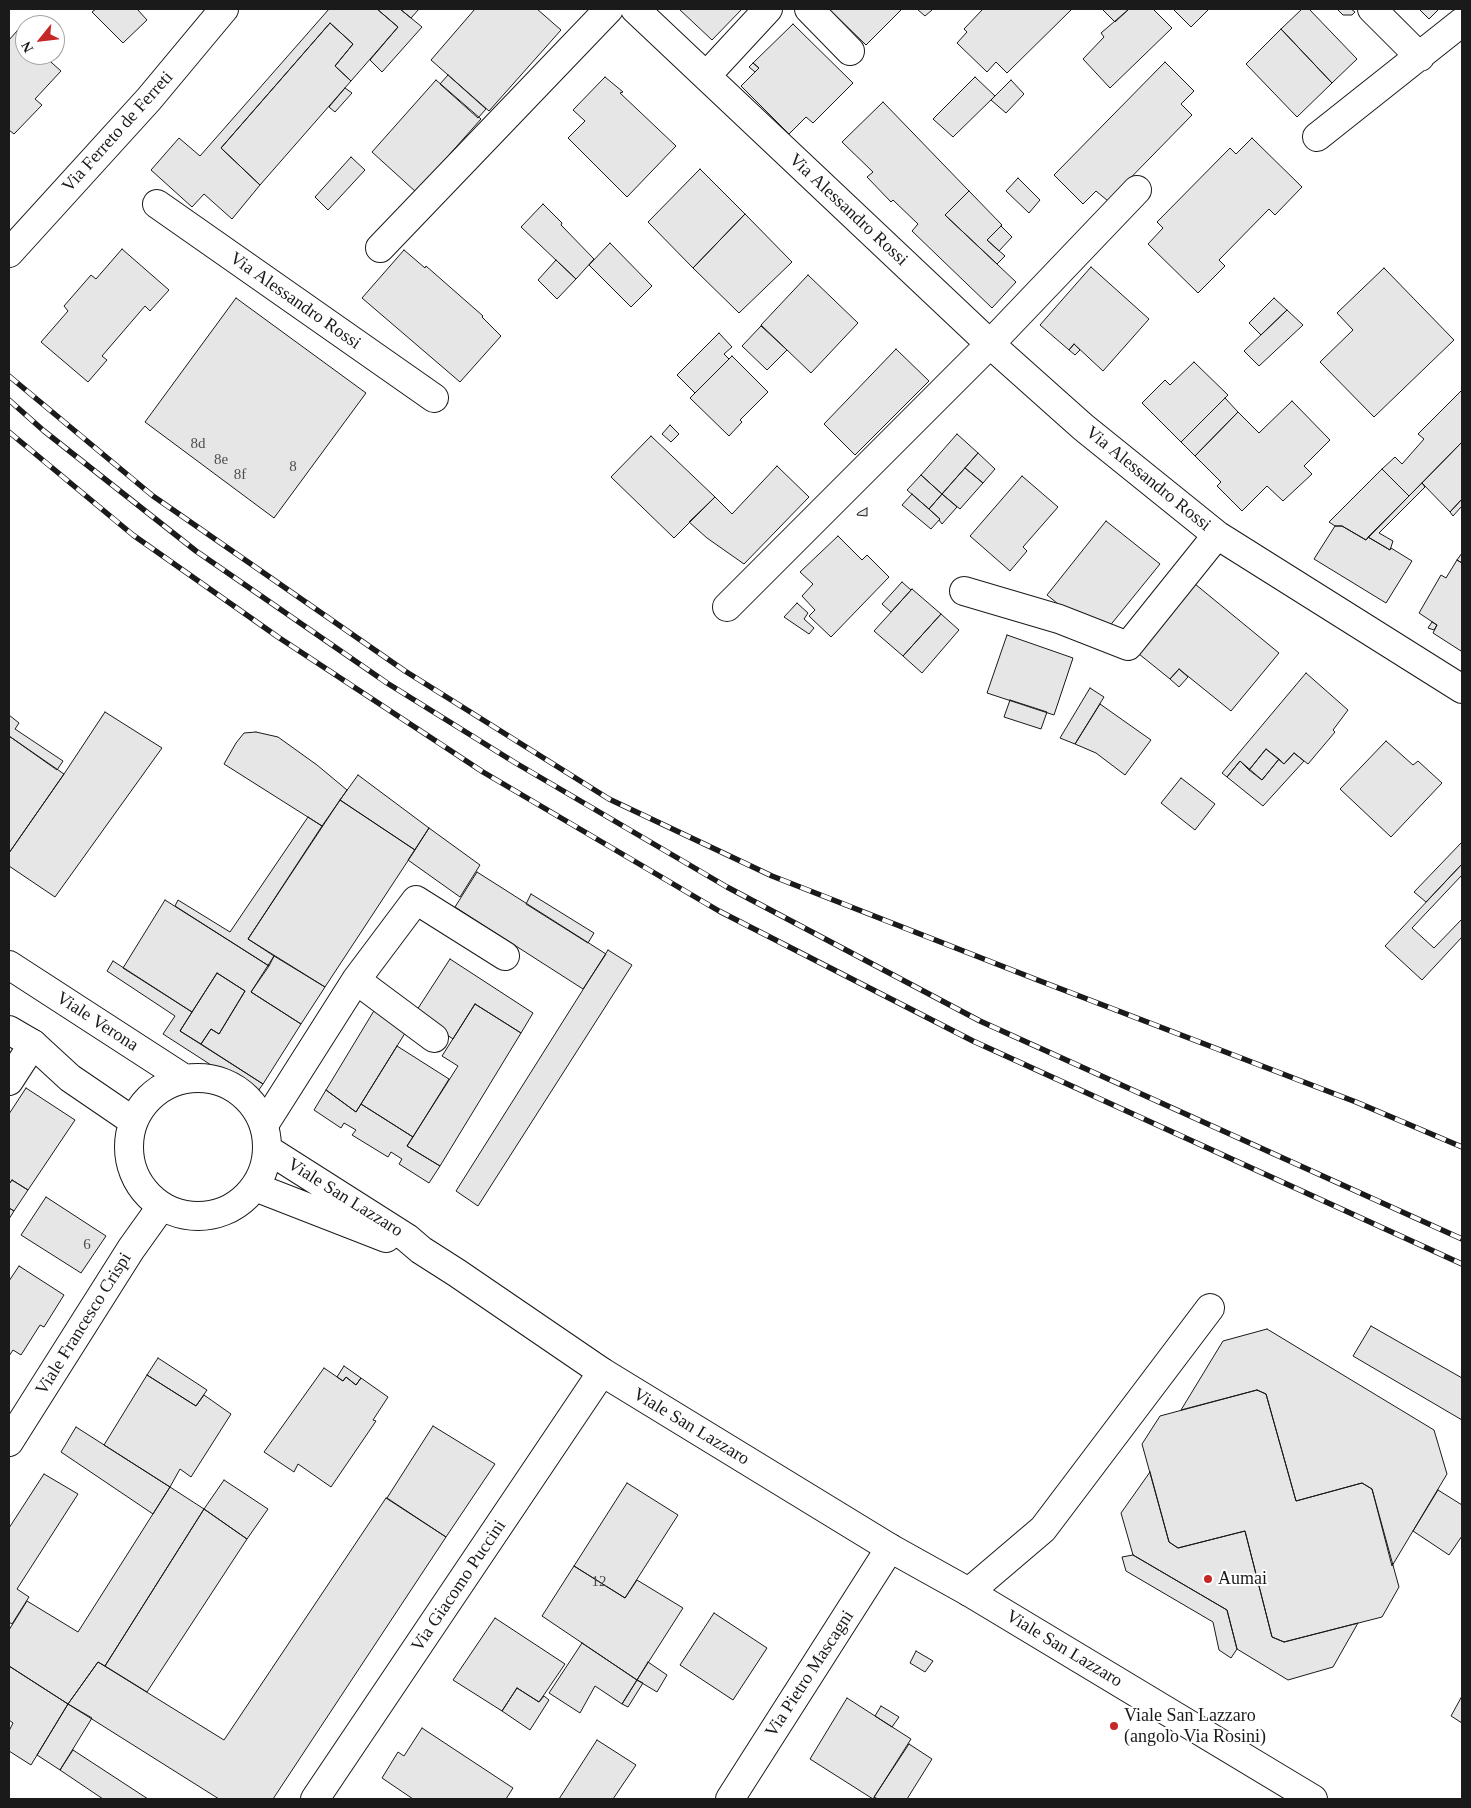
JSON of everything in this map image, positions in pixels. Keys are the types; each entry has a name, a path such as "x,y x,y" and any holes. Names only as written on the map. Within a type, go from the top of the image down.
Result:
{"street":[{"name":"Via Ferreto de Ferreti","path":"9,253 149,99 224,9"},
{"path":"380,248 609,9"},
{"name":"Via Alessandro Rossi","path":"635,9 990,344 1083,427 1217,535 1462,689"},
{"path":"706,76 768,9"},
{"path":"809,9 850,51"},
{"path":"1372,9 1420,57"},
{"path":"1317,137 1462,22"},
{"path":"727,607 990,344 1137,190"},
{"name":"Via Alessandro Rossi","path":"157,204 434,398"},
{"name":"Via Alessandro Rossi","path":"964,591 1059,619 1128,646 1217,535"},
{"path":"265,1137 356,980 416,900 504,956"},
{"name":"Viale Verona","path":"9,965 185,1079"},
{"path":"356,980 434,1038"},
{"path":"9,1030 33,1044 70,1078 133,1121"},
{"path":"9,1081 33,1044"},
{"path":"185,1079 210,1079 227,1084 242,1093 255,1108 265,1137 266,1162 255,1187 234,1207 205,1217 174,1213 161,1207 140,1186 130,1164 129,1139 137,1112 151,1095 166,1085 185,1079"},
{"name":"Viale San Lazzaro","path":"265,1137 407,1238 421,1250 602,1372 890,1548 969,1592 1313,1799"},
{"name":"Viale San Lazzaro","path":"255,1187 336,1220 421,1250"},
{"name":"Viale Francesco Crispi","path":"9,1442 131,1249 161,1207"},
{"path":"969,1592 1043,1529 1210,1308"},
{"name":"Via Giacomo Puccini","path":"315,1799 602,1372"},
{"name":"Via Pietro Mascagni","path":"730,1799 890,1548"}],"building":[{"path":"96,9 137,9 147,20 123,43 92,12"},
{"path":"329,9 377,9 398,27 351,81 335,66 353,44 330,23 221,148 260,185 232,219 204,194 192,207 151,170 179,138 200,156"},
{"path":"377,9 400,9 422,27 382,72 370,60 398,27"},
{"path":"400,9 419,9 411,18"},
{"path":"475,9 537,9 561,30 489,111 431,60"},
{"path":"679,9 742,9 712,40"},
{"path":"829,9 902,9 866,45"},
{"path":"917,9 931,9 932,10 925,16"},
{"path":"983,9 1072,9 1007,73 996,62 987,72 957,43 967,32 964,29"},
{"path":"1102,9 1129,9 1115,22"},
{"path":"1129,9 1153,9 1172,28 1110,88 1083,59 1104,37 1101,33"},
{"path":"1173,9 1209,9 1191,27"},
{"path":"1302,9 1309,9 1357,59 1332,83 1281,29"},
{"path":"1337,9 1351,9 1355,12 1352,15 1343,15"},
{"path":"1419,9 1439,9 1429,19"},
{"path":"330,23 353,44 335,66 351,81 260,185 221,148"},
{"path":"793,24 853,83 813,123 806,117 789,134 741,86 759,68 753,63"},
{"path":"1281,29 1332,83 1297,117 1246,64"},
{"path":"15,33 15,65 54,65 61,71 35,99 42,105 14,134 9,130 9,40"},
{"path":"1165,62 1194,91 1181,104 1192,115 1108,201 1096,191 1083,204 1054,175"},
{"path":"753,63 759,68 755,72 749,67"},
{"path":"448,75 486,109 478,118 440,84"},
{"path":"605,77 623,92 620,93 676,146 627,197 568,138 585,121 573,110"},
{"path":"975,77 995,96 953,137 933,119"},
{"path":"436,80 481,119 416,192 372,152"},
{"path":"1011,80 1024,94 1006,113 991,100"},
{"path":"345,88 352,93 335,112 329,107"},
{"path":"883,102 969,191 945,215 1016,282 992,308 912,231 918,224 893,200 891,202 867,177 873,172 842,142"},
{"path":"1252,138 1302,187 1275,215 1269,209 1219,260 1225,266 1198,293 1148,244 1163,228 1157,222 1230,148 1236,154"},
{"path":"351,157 365,170 328,210 315,197"},
{"path":"700,169 745,214 693,268 648,222"},
{"path":"1018,178 1040,200 1029,213 1006,191"},
{"path":"969,191 1002,225 987,240 1005,256 997,264 945,215"},
{"path":"543,204 594,259 576,279 521,227"},
{"path":"745,214 792,262 739,313 693,268"},
{"path":"1001,226 1012,237 999,251 987,240"},
{"path":"610,243 652,286 631,307 589,265"},
{"path":"122,249 169,290 150,311 145,306 102,356 107,360 88,382 41,342 68,311 64,306 91,275 96,279"},
{"path":"404,250 425,268 426,266 483,316 501,336 460,382 362,298"},
{"path":"556,260 576,279 557,299 538,280"},
{"path":"1091,267 1149,319 1103,371 1074,344 1069,350 1040,325"},
{"path":"1384,268 1454,340 1374,417 1320,362 1353,330 1337,313"},
{"path":"808,275 858,323 811,373 761,325"},
{"path":"236,298 366,393 274,518 145,422"},
{"path":"1274,298 1287,310 1261,335 1249,323"},
{"path":"1287,310 1303,325 1259,366 1244,351"},
{"path":"761,326 787,350 767,370 742,346"},
{"path":"719,333 732,347 724,354 729,359 695,393 677,375"},
{"path":"1074,344 1080,350 1075,355 1069,350"},
{"path":"896,349 929,381 855,455 824,424"},
{"path":"732,356 768,392 740,420 742,422 729,436 690,398"},
{"path":"1194,362 1228,395 1181,442 1142,403 1165,380 1170,385"},
{"path":"1462,390 1462,442 1409,496 1382,469 1395,457 1402,464 1424,439 1418,434"},
{"path":"1225,398 1238,412 1195,456 1181,442"},
{"path":"1292,401 1330,440 1304,466 1312,474 1283,501 1267,486 1242,511 1217,486 1221,482 1195,456 1238,412 1259,433"},
{"path":"670,425 679,434 671,442 662,434"},
{"path":"957,434 978,453 942,494 921,475"},
{"path":"651,436 715,497 674,538 611,477"},
{"path":"1462,442 1462,499 1450,512 1422,483"},
{"path":"978,453 995,469 983,483 965,468"},
{"path":"777,466 809,497 744,564 707,538 689,522 715,497 732,514"},
{"path":"965,468 983,483 960,509 942,494"},
{"path":"1382,469 1409,496 1366,540 1342,526 1335,526 1329,522"},
{"path":"921,475 942,494 929,509 907,490"},
{"path":"1022,476 1058,507 1023,547 1027,551 1010,571 970,536"},
{"path":"1422,483 1425,487 1379,533 1393,541 1390,550 1368,537"},
{"path":"912,494 940,519 931,529 902,505"},
{"path":"942,494 957,507 942,524 940,519 929,509"},
{"path":"1462,499 1462,506 1453,516 1450,512"},
{"path":"867,508 867,516 857,515 858,513"},
{"path":"1106,521 1160,564 1104,633 1078,620 1047,595"},
{"path":"1335,526 1342,526 1366,540 1368,537 1412,561 1386,603 1314,559"},
{"path":"838,536 862,560 867,555 889,577 831,637 809,616 815,610 802,596 813,584 800,572"},
{"path":"1462,553 1462,563 1457,560"},
{"path":"1457,560 1462,563 1461,651 1433,633 1437,625 1419,613 1441,575 1446,578"},
{"path":"902,582 911,590 891,612 882,604"},
{"path":"1195,584 1279,653 1231,711 1179,669 1170,679 1139,654"},
{"path":"912,589 941,614 903,656 874,631"},
{"path":"797,603 808,613 804,619 814,628 809,634 784,617"},
{"path":"941,614 959,630 922,673 903,656"},
{"path":"1432,622 1437,625 1434,630 1428,628"},
{"path":"1007,635 1073,658 1054,715 987,693"},
{"path":"1179,669 1188,677 1179,687 1170,679"},
{"path":"1306,673 1348,710 1333,730 1335,732 1308,764 1294,753 1284,764 1266,749 1249,770 1240,761 1227,777 1222,773"},
{"path":"1090,688 1104,697 1075,744 1060,738"},
{"path":"1010,700 1047,712 1041,729 1004,717"},
{"path":"1100,704 1151,740 1125,775 1096,753 1075,744"},
{"path":"105,712 162,748 55,897 9,866 9,853"},
{"path":"9,715 19,723 15,729 63,761 57,770 9,736"},
{"path":"256,732 278,737 317,765 347,790 322,826 224,764 244,733"},
{"path":"9,736 64,774 9,853"},
{"path":"1386,741 1413,765 1418,761 1442,783 1391,837 1340,789"},
{"path":"1266,749 1279,759 1262,780 1249,770"},
{"path":"1294,753 1304,761 1263,806 1227,777 1240,761 1262,780 1279,759 1284,764"},
{"path":"358,775 429,828 415,850 340,800"},
{"path":"1181,778 1215,804 1195,830 1161,803"},
{"path":"340,800 415,850 325,987 248,939"},
{"path":"308,817 322,826 248,939 274,956 269,966 175,906 178,900 230,932"},
{"path":"429,828 480,865 460,897 408,860"},
{"path":"1462,842 1462,864 1426,902 1414,892"},
{"path":"1462,864 1462,937 1422,980 1385,946"},
{"path":"477,872 606,954 583,989 455,907"},
{"path":"1462,875 1462,919 1434,948 1412,928"},
{"path":"531,894 594,933 588,943 526,904"},
{"path":"165,900 269,966 251,992 301,1024 263,1084 201,1044 211,1029 219,1034 245,991 217,973 192,1012 123,968"},
{"path":"608,950 632,965 478,1206 456,1191"},
{"path":"274,956 325,987 301,1024 251,992"},
{"path":"450,959 533,1013 521,1033 475,1004 453,1039 415,1013"},
{"path":"113,961 192,1012 180,1031 263,1084 256,1094 163,1034 175,1016 107,971"},
{"path":"217,973 245,991 219,1034 211,1029 201,1044 180,1031"},
{"path":"475,1004 521,1033 440,1166 407,1146 458,1066 442,1056"},
{"path":"375,1009 407,1030 356,1112 326,1090"},
{"path":"397,1046 449,1079 413,1137 361,1104"},
{"path":"26,1088 75,1120 28,1190 12,1180 9,1184 9,1114"},
{"path":"326,1090 356,1112 361,1104 413,1137 407,1146 440,1166 429,1183 399,1164 402,1159 391,1152 388,1157 352,1135 356,1130 344,1123 341,1128 314,1110"},
{"path":"12,1180 28,1190 14,1211 9,1208 9,1184"},
{"path":"46,1197 106,1236 81,1273 21,1235"},
{"path":"9,1208 14,1211 9,1219"},
{"path":"19,1266 64,1295 44,1327 40,1325 21,1355 13,1350 9,1356 9,1281"},
{"path":"1371,1326 1462,1378 1462,1420 1353,1356"},
{"path":"1267,1329 1434,1430 1447,1474 1392,1566 1372,1489 1362,1483 1296,1501 1266,1394 1257,1390 1181,1410 1223,1341"},
{"path":"158,1358 207,1390 196,1406 147,1375"},
{"path":"344,1366 361,1378 356,1385 346,1377 343,1381 337,1377"},
{"path":"324,1368 343,1381 346,1377 356,1385 361,1378 388,1397 373,1420 376,1421 331,1487 298,1464 294,1472 264,1452"},
{"path":"147,1375 196,1406 204,1395 231,1414 191,1477 180,1469 170,1487 104,1445"},
{"path":"1257,1390 1266,1394 1296,1501 1362,1483 1372,1489 1399,1587 1382,1617 1284,1642 1272,1637 1245,1531 1178,1548 1169,1542 1142,1444 1160,1416"},
{"path":"433,1426 495,1464 446,1537 387,1498"},
{"path":"76,1427 170,1487 153,1514 61,1452"},
{"path":"1150,1472 1169,1542 1178,1548 1245,1531 1272,1637 1284,1642 1358,1623 1333,1667 1288,1680 1237,1649 1227,1610 1133,1555 1121,1513"},
{"path":"44,1474 78,1494 17,1589 29,1597 12,1624 9,1622 9,1528"},
{"path":"224,1480 268,1509 247,1539 204,1509"},
{"path":"627,1483 678,1515 625,1598 574,1566"},
{"path":"170,1487 204,1509 105,1666 98,1662 68,1704 9,1666 9,1630 27,1601 78,1632"},
{"path":"1438,1490 1462,1505 1462,1536 1449,1555 1413,1531"},
{"path":"386,1498 446,1537 273,1799 219,1799 68,1704 98,1662 224,1740"},
{"path":"204,1509 247,1539 147,1692 105,1666"},
{"path":"1133,1555 1227,1610 1237,1649 1231,1658 1219,1650 1213,1622 1126,1571 1122,1557"},
{"path":"574,1566 625,1598 637,1580 683,1608 637,1680 542,1616"},
{"path":"714,1613 767,1648 733,1700 680,1665"},
{"path":"495,1618 565,1664 539,1702 517,1688 502,1711 453,1680"},
{"path":"582,1643 637,1680 622,1704 595,1686 580,1713 549,1693"},
{"path":"916,1651 933,1661 925,1672 910,1663"},
{"path":"648,1662 667,1675 657,1692 637,1680"},
{"path":"9,1666 68,1704 31,1765 9,1751 9,1731 13,1723 9,1720"},
{"path":"637,1680 643,1683 628,1707 622,1704"},
{"path":"517,1688 539,1702 544,1696 549,1700 530,1730 502,1711"},
{"path":"1462,1696 1462,1723 1451,1716"},
{"path":"847,1698 911,1739 873,1799 810,1759"},
{"path":"68,1704 92,1718 60,1770 37,1755"},
{"path":"881,1706 899,1717 892,1727 875,1716"},
{"path":"422,1728 513,1788 506,1799 413,1799 382,1778 398,1752 404,1756"},
{"path":"597,1740 636,1765 613,1799 559,1799"},
{"path":"909,1744 932,1759 907,1799 878,1799 874,1797"},
{"path":"73,1750 148,1799 103,1799 60,1770"}],"railway":[{"path":"9,376 153,496 405,671 609,799 772,876 1356,1102 1462,1147"},
{"path":"9,400 44,431 196,551 387,683 514,762 727,887 980,1021 1462,1239"},
{"path":"9,432 133,535 278,637 483,772 719,911 973,1041 1462,1264"}],"place":[{"name":"Aumai","path":"1208,1579"},
{"name":"Viale San Lazzaro (angolo Via Rosini)","path":"1114,1726"}]}
